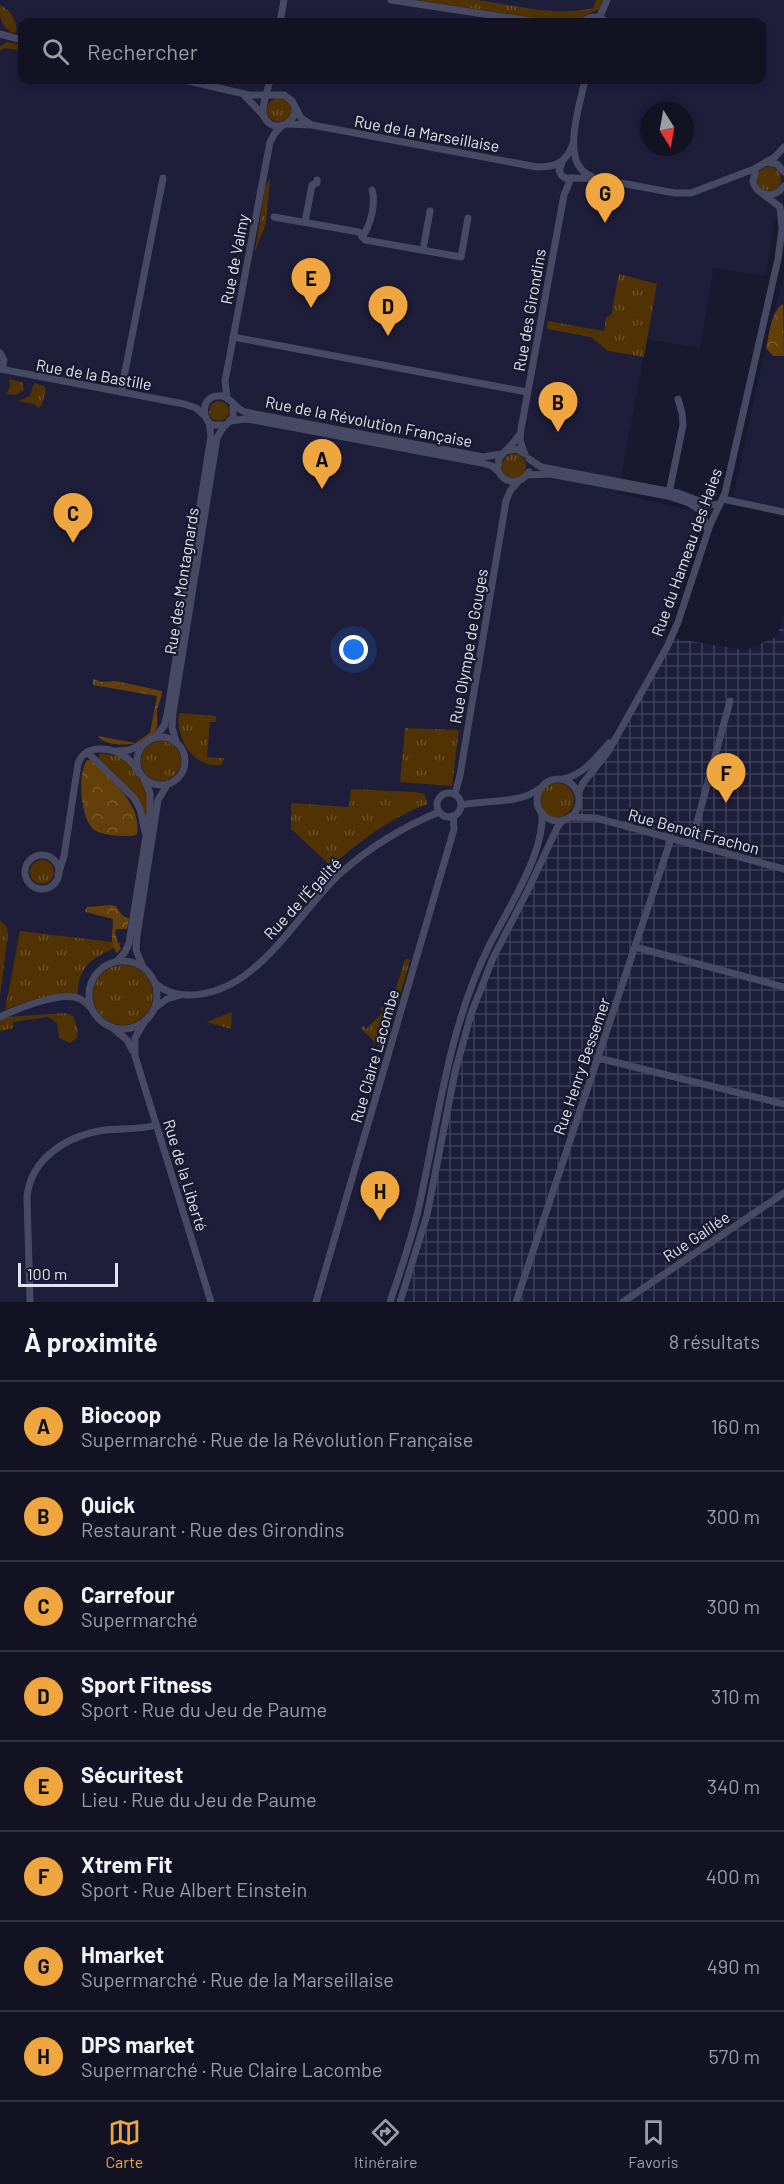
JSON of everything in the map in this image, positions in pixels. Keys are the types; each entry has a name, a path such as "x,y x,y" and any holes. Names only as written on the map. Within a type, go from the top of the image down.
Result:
{"street":[{"path":"281,18 284,0"},
{"path":"391,0 510,18"},
{"path":"603,18 607,0"},
{"path":"0,34 18,39"},
{"path":"201,84 268,98 282,94"},
{"path":"266,118 270,84"},
{"path":"274,84 282,94 291,99 303,120 312,125"},
{"path":"584,84 573,144 559,168 562,176 599,179 683,193 698,191 756,168 784,147"},
{"path":"240,93 275,126 284,125 294,116 295,108"},
{"name":"Rue de Valmy","path":"266,118 270,142"},
{"name":"Rue de Valmy","path":"211,399 221,390 225,381 270,142 275,133 284,125"},
{"name":"Rue de la Marseillaise","path":"284,125 312,125 537,167 562,176"},
{"path":"572,178 577,174 573,144"},
{"path":"563,162 571,160 585,174 599,179"},
{"name":"Rue de la Marseillaise","path":"537,167 552,167 563,162"},
{"path":"766,162 777,164 784,172"},
{"path":"754,186 752,178 756,168"},
{"name":"Rue des Girondins","path":"562,176 564,195"},
{"path":"122,392 164,178"},
{"name":"Rue des Girondins","path":"526,456 520,440 521,429 564,195 572,178"},
{"path":"718,182 740,178 754,186"},
{"path":"305,222 312,185 317,183 317,180"},
{"name":"Rue du Hameau des Haies","path":"754,186 780,207 782,229"},
{"path":"763,194 774,194 784,186"},
{"path":"784,186 784,196"},
{"path":"364,238 374,197 372,190"},
{"path":"423,250 430,211"},
{"path":"274,217 359,232 364,238 461,257 468,218"},
{"name":"Rue du Hameau des Haies","path":"579,798 583,783 608,752 675,631 708,530 721,502 773,281 784,219"},
{"path":"233,337 528,392"},
{"path":"0,353 4,360 1,369"},
{"name":"Rue de la Bastille","path":"1,369 184,404 196,408 204,415"},
{"name":"Rue de Valmy","path":"225,381 227,398"},
{"path":"227,398 233,405 234,415 227,424 216,426 209,423 204,415 204,407 211,399 227,398"},
{"name":"Rue de la Bastille","path":"184,404 198,404 211,399"},
{"path":"667,494 683,425 678,399"},
{"name":"Rue de la Révolution Française","path":"233,405 245,412 483,457 503,453"},
{"name":"Rue de la Révolution Française","path":"227,424 245,419 271,423 482,463 492,466 500,475"},
{"name":"Rue des Montagnards","path":"155,738 164,726 167,715 210,446 212,431 209,423"},
{"name":"Rue des Montagnards","path":"176,742 172,727 173,713 217,438 227,424"},
{"name":"Rue des Girondins","path":"503,453 516,441 521,429"},
{"path":"708,530 705,517 696,506 667,494 541,467 516,449 503,453 497,464 500,475 511,482 518,482 527,476 545,474 667,494 689,496 707,505 721,502 784,512"},
{"path":"526,456 530,466 527,476"},
{"name":"Rue Olympe de Gouges","path":"500,475 506,501"},
{"name":"Rue Olympe de Gouges","path":"455,794 506,501 510,491 518,482"},
{"path":"691,844 730,701"},
{"name":"Rue du Hameau des Haies","path":"562,779 575,775 590,764 618,733"},
{"path":"64,842 58,852 36,856 28,863 26,872 29,881 36,887 46,888 54,884 58,875 79,760 87,752 96,749 129,750 155,738 166,737 176,742 184,753 184,766 179,777 168,784 158,800 136,936 136,950 143,967"},
{"path":"143,744 136,759 141,776 155,785 168,784"},
{"path":"91,1007 89,992 93,979 103,967 116,961 125,952 129,943 151,801 149,790 129,759 111,751"},
{"path":"87,752 134,798 140,809 146,836"},
{"path":"462,805 527,796 550,780 562,779 572,784 586,813 596,819"},
{"path":"390,1302 416,1221 461,1014 483,958 528,868 539,836 540,811 536,798 539,789"},
{"path":"447,792 455,794 462,805 458,813 446,817 439,812 437,805 439,797 447,792"},
{"path":"400,1302 427,1215 455,1072 473,1006 493,958 557,828 562,821 576,812 579,798"},
{"path":"515,799 528,802 550,820 562,821"},
{"name":"Rue de l'Égalité","path":"155,1009 167,999 183,995 198,995 229,984 252,969 277,945 324,890 348,866 391,835 439,812"},
{"name":"Rue Claire Lacombe","path":"316,1302 454,829 453,816"},
{"name":"Rue Benoît Frachon","path":"570,817 596,819 784,869"},
{"name":"Rue Henry Bessemer","path":"516,1302 671,839"},
{"path":"44,855 55,861 58,875"},
{"path":"635,947 784,987"},
{"path":"0,1017 26,1006 69,997 80,999 91,1007 99,1020 112,1028 131,1029 145,1022 155,1009 158,993 156,983 143,967 131,961 116,961"},
{"path":"156,983 168,991 183,995"},
{"name":"Rue de la Liberté","path":"135,1056 135,1038 145,1022"},
{"name":"Rue de la Liberté","path":"112,1028 127,1040 135,1056 211,1302"},
{"path":"598,1058 784,1104"},
{"path":"30,1302 27,1197 30,1181 37,1166 62,1145 87,1134 156,1125"},
{"name":"Rue Galilée","path":"623,1302 784,1193"}],"shaded area":[{"path":"0,0 784,0 784,204 774,224 766,276 714,268 700,348 647,339 618,493 694,511 700,527 665,633 671,638 578,794 579,804 576,812 562,821 427,1215 400,1302 0,1302"},
{"path":"784,273 784,508 733,497"},
{"path":"784,617 784,1302 400,1302 416,1253 455,1072 479,991 562,821 576,812 579,802 578,794 598,765 671,638 746,650 776,637"}],"green space":[{"path":"416,0 477,0 549,11 564,11 593,8 596,0 603,0 598,10 582,18 535,18"},
{"path":"0,5 12,16 16,24 16,32 13,33 3,25"},
{"path":"7,42 18,44 18,50 5,48 0,51 0,46"},
{"path":"279,98 288,101 291,110 288,119 279,122 270,119 267,110 270,101"},
{"path":"769,167 774,168 780,174 780,184 774,190 769,191 764,190 758,184 757,179 758,174 764,168"},
{"path":"270,178 266,224 255,251 265,188"},
{"path":"619,274 657,284 644,357 608,351 591,337 547,329 548,321 604,331 606,317 611,315"},
{"path":"783,304 784,356 773,356 766,348 773,318"},
{"path":"9,379 22,382 24,390 16,395 6,394 10,387"},
{"path":"34,383 44,386 46,390 42,405 38,408 34,404 18,401 30,396"},
{"path":"215,401 223,401 229,407 229,415 223,421 215,421 209,415 209,407"},
{"path":"514,454 522,458 526,466 522,474 514,478 506,474 502,466 506,458"},
{"path":"93,679 102,682 116,681 162,691 157,710 157,727 152,735 135,743 150,733 157,696 93,685"},
{"path":"179,713 216,716 216,722 210,722 207,757 224,758 222,765 203,762 188,750 180,733"},
{"path":"405,728 459,730 452,786 400,782"},
{"path":"98,736 135,743 122,745 100,739"},
{"path":"161,741 169,742 175,747 180,753 180,769 175,775 169,780 161,781 153,780 147,775 142,769 141,761 142,753 147,747 153,742"},
{"path":"101,753 121,757 133,767 147,791 147,822 134,794 99,759"},
{"path":"87,760 91,760 130,802 135,812 137,834 133,836 109,835 96,831 91,826 83,808 81,786"},
{"path":"557,783 569,788 574,800 569,812 557,817 545,812 540,800 545,788"},
{"path":"351,789 415,792 424,794 428,804 389,823 331,866 291,829 291,803 349,807"},
{"path":"42,860 50,864 54,872 50,880 42,884 34,880 30,872 34,864"},
{"path":"116,906 122,915 129,919 127,929 117,929 115,932 121,949 117,953 112,940 113,919 85,910 87,907"},
{"path":"0,920 7,927 8,934 0,996"},
{"path":"20,931 121,943 94,959 86,967 79,982 78,994 50,995 5,1010"},
{"path":"407,959 410,960 385,1048 381,1048 361,1029 363,1026 366,1029 383,1012 380,1008 389,1009"},
{"path":"123,965 140,970 148,978 153,995 148,1012 140,1020 123,1025 106,1020 98,1012 93,995 98,978 106,970"},
{"path":"232,1012 231,1029 206,1022"},
{"path":"66,1013 73,1016 78,1031 77,1038 70,1043 59,1038 57,1023 48,1017 13,1022 13,1028 0,1031 0,1021 7,1017"}],"place":[{"name":"Hmarket","path":"605,223"},
{"name":"Sécuritest","path":"311,308"},
{"name":"Sport Fitness","path":"388,336"},
{"name":"Quick","path":"558,432"},
{"name":"Biocoop","path":"322,489"},
{"name":"Carrefour","path":"73,543"},
{"name":"Xtrem Fit","path":"726,803"},
{"name":"DPS market","path":"380,1221"}]}
